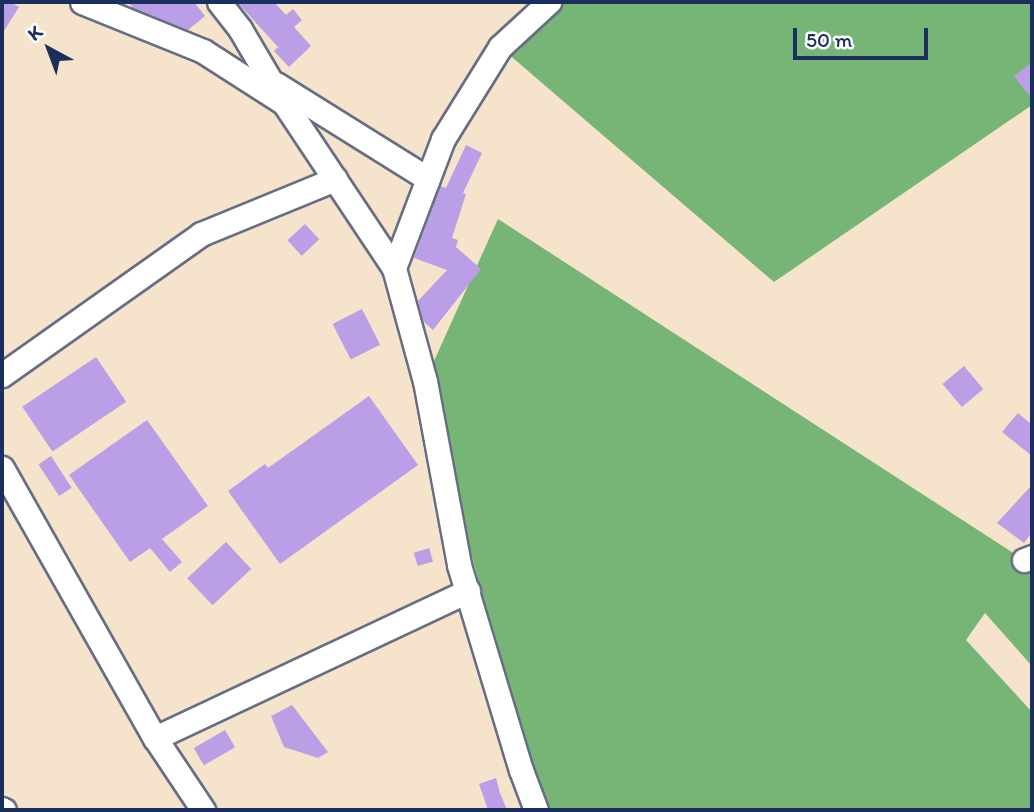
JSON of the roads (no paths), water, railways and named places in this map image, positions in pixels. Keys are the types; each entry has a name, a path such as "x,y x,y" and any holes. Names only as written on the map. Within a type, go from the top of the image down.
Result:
{"street":[{"path":"82,2 203,51 284,103"},
{"path":"219,2 394,268 425,381 459,565 521,770 537,810"},
{"path":"394,268 443,139 500,47 549,2"},
{"path":"271,81 428,179"},
{"path":"2,375 201,234 335,179"},
{"path":"2,468 155,738 203,810"},
{"path":"155,738 468,591"}]}
